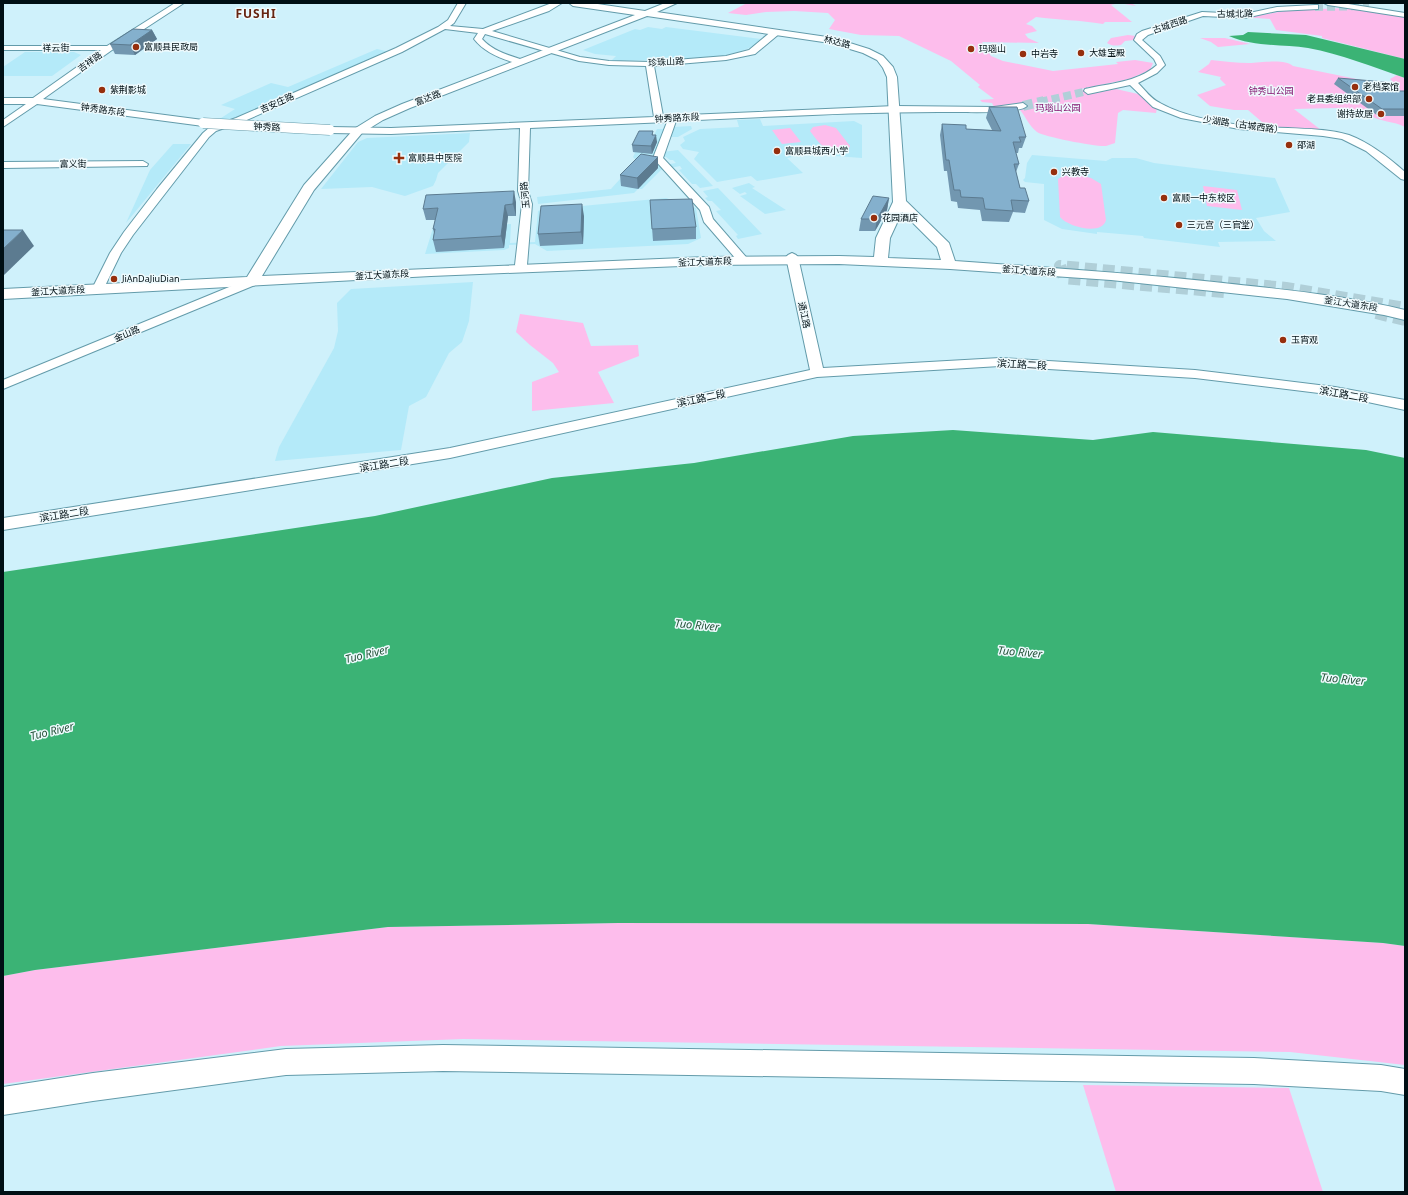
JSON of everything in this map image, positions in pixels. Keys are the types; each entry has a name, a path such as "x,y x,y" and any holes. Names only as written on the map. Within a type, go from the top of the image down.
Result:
{"main road":[{"name":"林达路","path":"573,3 831,40 866,51 880,58 888,67 892,77 896,109 900,202"},
{"name":"富达路","path":"253,279 309,188 358,131 379,118 406,106 673,3"},
{"path":"881,259 883,238 900,202 944,246 948,260"},
{"name":"釜江大道东段","path":"3,294 521,265 740,257 948,260 1100,272 1278,289 1405,307"},
{"name":"釜江大道东段","path":"3,289 792,258"},
{"name":"釜江大道东段","path":"881,259 1110,276 1287,294 1384,310 1405,315"}],"street":[{"name":"吉祥路","path":"3,124 109,48 180,3"},
{"name":"吉安庄路","path":"100,285 118,251 148,207 206,134 214,129 239,120 399,50 443,27 451,21 462,3"},
{"path":"520,62 498,54 483,45 478,39 483,32 546,9 558,3"},
{"path":"1328,3 1405,15"},
{"path":"1369,6 1405,7"},
{"name":"古城北路","path":"1199,12 1245,16 1277,9 1315,7"},
{"name":"古城西路","path":"1132,82 1161,65 1160,60 1156,56 1141,45 1138,40 1140,36 1199,12"},
{"name":"珍珠山路","path":"443,27 483,32 579,59 609,63 650,64 726,58 752,52 776,32"},
{"name":"祥云街","path":"3,48 109,48"},
{"path":"650,64 659,119"},
{"path":"1088,91 1132,82"},
{"name":"少湖路（古城西路）","path":"1132,82 1157,105 1186,115 1231,125 1259,129 1331,133 1361,144 1383,158 1405,177"},
{"name":"钟秀路东段","path":"3,101 36,101 203,123"},
{"name":"钟秀路东段","path":"330,130 391,131 896,109 986,110 1023,106"},
{"path":"673,118 658,158 705,208 708,220 740,257"},
{"name":"钟秀路","path":"203,123 330,130"},
{"name":"玉河路","path":"521,265 527,204 523,191 525,125"},
{"name":"富义街","path":"3,165 143,164"},
{"name":"通江路","path":"792,258 817,373"},
{"name":"金山路","path":"3,385 253,279"},
{"name":"滨江路二段","path":"3,524 450,453 817,373 1000,362 1195,374 1335,391 1405,405"},
{"path":"3,1101 93,1087 286,1062 462,1058 1254,1071 1381,1078 1405,1082"}],"shaded area":[{"path":"648,27 662,29 666,27 761,39 752,47 721,56 663,60 611,61 616,56 595,54 583,50 635,29 640,30"},
{"path":"377,49 390,52 245,115 224,121 218,120 235,109 221,105 271,83 288,87"},
{"path":"25,52 74,52 81,55 52,76 3,76 3,67"},
{"name":"富顺县城西小学","path":"760,119 763,126 854,121 862,125 862,158 808,154 787,158 803,173 757,181 751,176 717,182 694,159 699,152 683,149 680,145 685,141 683,137 700,129 739,127 737,120"},
{"path":"691,126 692,129 678,137 669,137 673,127"},
{"path":"657,129 665,129 653,157 658,166 676,163 673,160 661,155 662,152 678,150 713,186 700,188 696,184 692,184 679,170 682,169 680,166 661,170 642,189 638,189 634,193 538,204 537,197 611,189 620,179 623,179 640,164 633,157 635,153 633,152 639,138 654,135"},
{"name":"富顺县中医院","path":"470,133 469,142 438,173 433,186 405,196 372,187 321,189 358,142 367,138"},
{"path":"173,144 191,144 126,223 150,170"},
{"name":"富顺一中东校区","path":"1032,155 1106,161 1112,158 1136,158 1154,163 1275,178 1290,212 1256,218 1264,231 1276,241 1218,242 1220,247 1144,238 1143,236 1097,232 1097,234 1062,229 1044,220 1044,184 1025,182 1023,180 1025,178 1027,163"},
{"path":"749,183 755,187 752,188 786,210 765,214 740,196 747,194 745,192 740,194 732,188"},
{"path":"718,188 762,234 738,239 736,236 738,235 716,211 721,210 712,201 708,201 705,198 708,197 703,191"},
{"path":"666,198 696,208 701,238 688,244 547,251 535,244 509,245 509,248 504,250 425,254 433,228 511,224 510,243 535,242 538,211 540,210"},
{"path":"473,282 469,321 462,342 449,353 426,397 409,406 401,450 275,461 279,447 334,348 338,331 337,303 351,289"}],"green space":[{"name":"玛瑙山公园","path":"747,3 1119,3 1111,5 1132,22 1105,22 1103,24 1036,17 1026,24 1032,26 1037,31 1025,34 1028,38 1039,43 982,42 991,56 1003,61 1053,71 1118,64 1116,62 1135,60 1153,63 1150,70 1129,79 1081,89 1091,94 1116,89 1138,94 1157,108 1156,113 1123,110 1118,113 1115,143 1106,146 1060,139 1034,130 1020,110 1028,108 1017,103 994,107 992,103 982,102 980,100 994,99 978,87 980,85 951,61 899,36 861,35 829,29 835,20 828,13 794,11 766,12 746,15 728,13"},
{"path":"1119,3 1131,3 1136,6"},
{"path":"1347,8 1405,15 1405,59 1322,38 1322,36 1276,30 1270,19 1242,17 1290,10"},
{"path":"1128,35 1136,36 1134,40 1125,41 1121,45 1114,46 1107,43 1111,38"},
{"path":"1200,38 1225,38 1250,44 1218,47 1211,42"},
{"name":"钟秀山公园","path":"1211,60 1244,63 1284,62 1293,66 1386,85 1394,83 1390,79 1397,75 1405,78 1405,127 1369,115 1337,108 1294,109 1321,130 1269,128 1248,110 1234,110 1210,106 1197,95 1226,85 1220,79 1221,77 1198,72 1209,64"},
{"path":"825,125 836,128 850,146 849,148 836,152 826,149 810,131 813,127"},
{"path":"790,128 801,142 782,144 772,130"},
{"path":"1076,174 1091,178 1101,184 1106,220 1103,225 1098,228 1092,229 1077,227 1064,221 1060,217 1058,179 1063,176"},
{"path":"1203,186 1237,190 1242,210 1207,206"},
{"path":"520,314 583,323 591,346 638,345 639,356 598,372 614,403 532,411 532,382 559,372 553,363 516,332"},
{"path":"618,923 1088,924 1383,943 1405,946 1405,1065 1290,1052 463,1039 281,1046 3,1084 3,976 35,970 388,927"},
{"path":"1083,1085 1289,1088 1323,1192 1116,1192"}],"water":[{"path":"1248,32 1306,35 1405,59 1405,78 1357,61 1308,48 1258,44 1238,40 1229,36 1243,35"},
{"name":"Tuo River","path":"953,430 1093,440 1153,432 1366,450 1405,458 1405,946 1383,943 1088,924 618,923 388,927 35,970 3,976 3,572 375,516 552,478 694,463 853,436"}],"building":[{"path":"133,29 152,30 130,45 110,44"},
{"path":"1338,78 1385,82 1394,91 1405,91 1405,109 1382,109"},
{"path":"989,107 1017,107 1026,137 1019,137 1021,142 1013,142 1019,164 1014,164 1020,188 1025,188 1029,201 1011,200 1013,211 985,209 983,198 961,197 960,190 954,190 949,160 946,160 942,124 966,125 966,129 1001,131"},
{"path":"639,131 653,131 652,135 656,135 651,146 632,145"},
{"path":"641,154 658,157 637,178 620,175"},
{"path":"514,191 513,204 505,205 501,236 433,240 435,229 433,229 438,208 423,209 426,195"},
{"path":"873,196 889,198 877,219 861,219"},
{"path":"692,199 696,227 652,229 650,200"},
{"path":"582,204 581,232 538,234 541,206"},
{"path":"3,230 23,230 3,249"}],"tunnel":[{"path":"1315,7 1369,6"},
{"path":"1040,102 1088,91"},
{"path":"1023,106 1044,101"},
{"path":"1224,292 1064,278 1060,266 1286,288 1405,308"},
{"path":"1376,313 1405,320"}],"place":[{"name":"富顺县民政局","path":"136,47"},
{"name":"玛瑙山","path":"971,49"},
{"name":"大雄宝殿","path":"1081,53"},
{"name":"中岩寺","path":"1023,54"},
{"name":"老档案馆","path":"1355,87"},
{"name":"紫荆影城","path":"102,90"},
{"name":"老县委组织部","path":"1369,99"},
{"name":"谢持故居","path":"1381,114"},
{"name":"邵湖","path":"1289,145"},
{"name":"富顺县城西小学","path":"777,151"},
{"name":"富顺县中医院","path":"399,158"},
{"name":"兴教寺","path":"1054,172"},
{"name":"富顺一中东校区","path":"1164,198"},
{"name":"花园酒店","path":"874,218"},
{"name":"三元宫（三官堂）","path":"1179,225"},
{"name":"JiAnDaJiuDian","path":"114,279"},
{"name":"玉宵观","path":"1283,340"}],"district":[{"name":"FUSHI","path":"256,14"}]}
